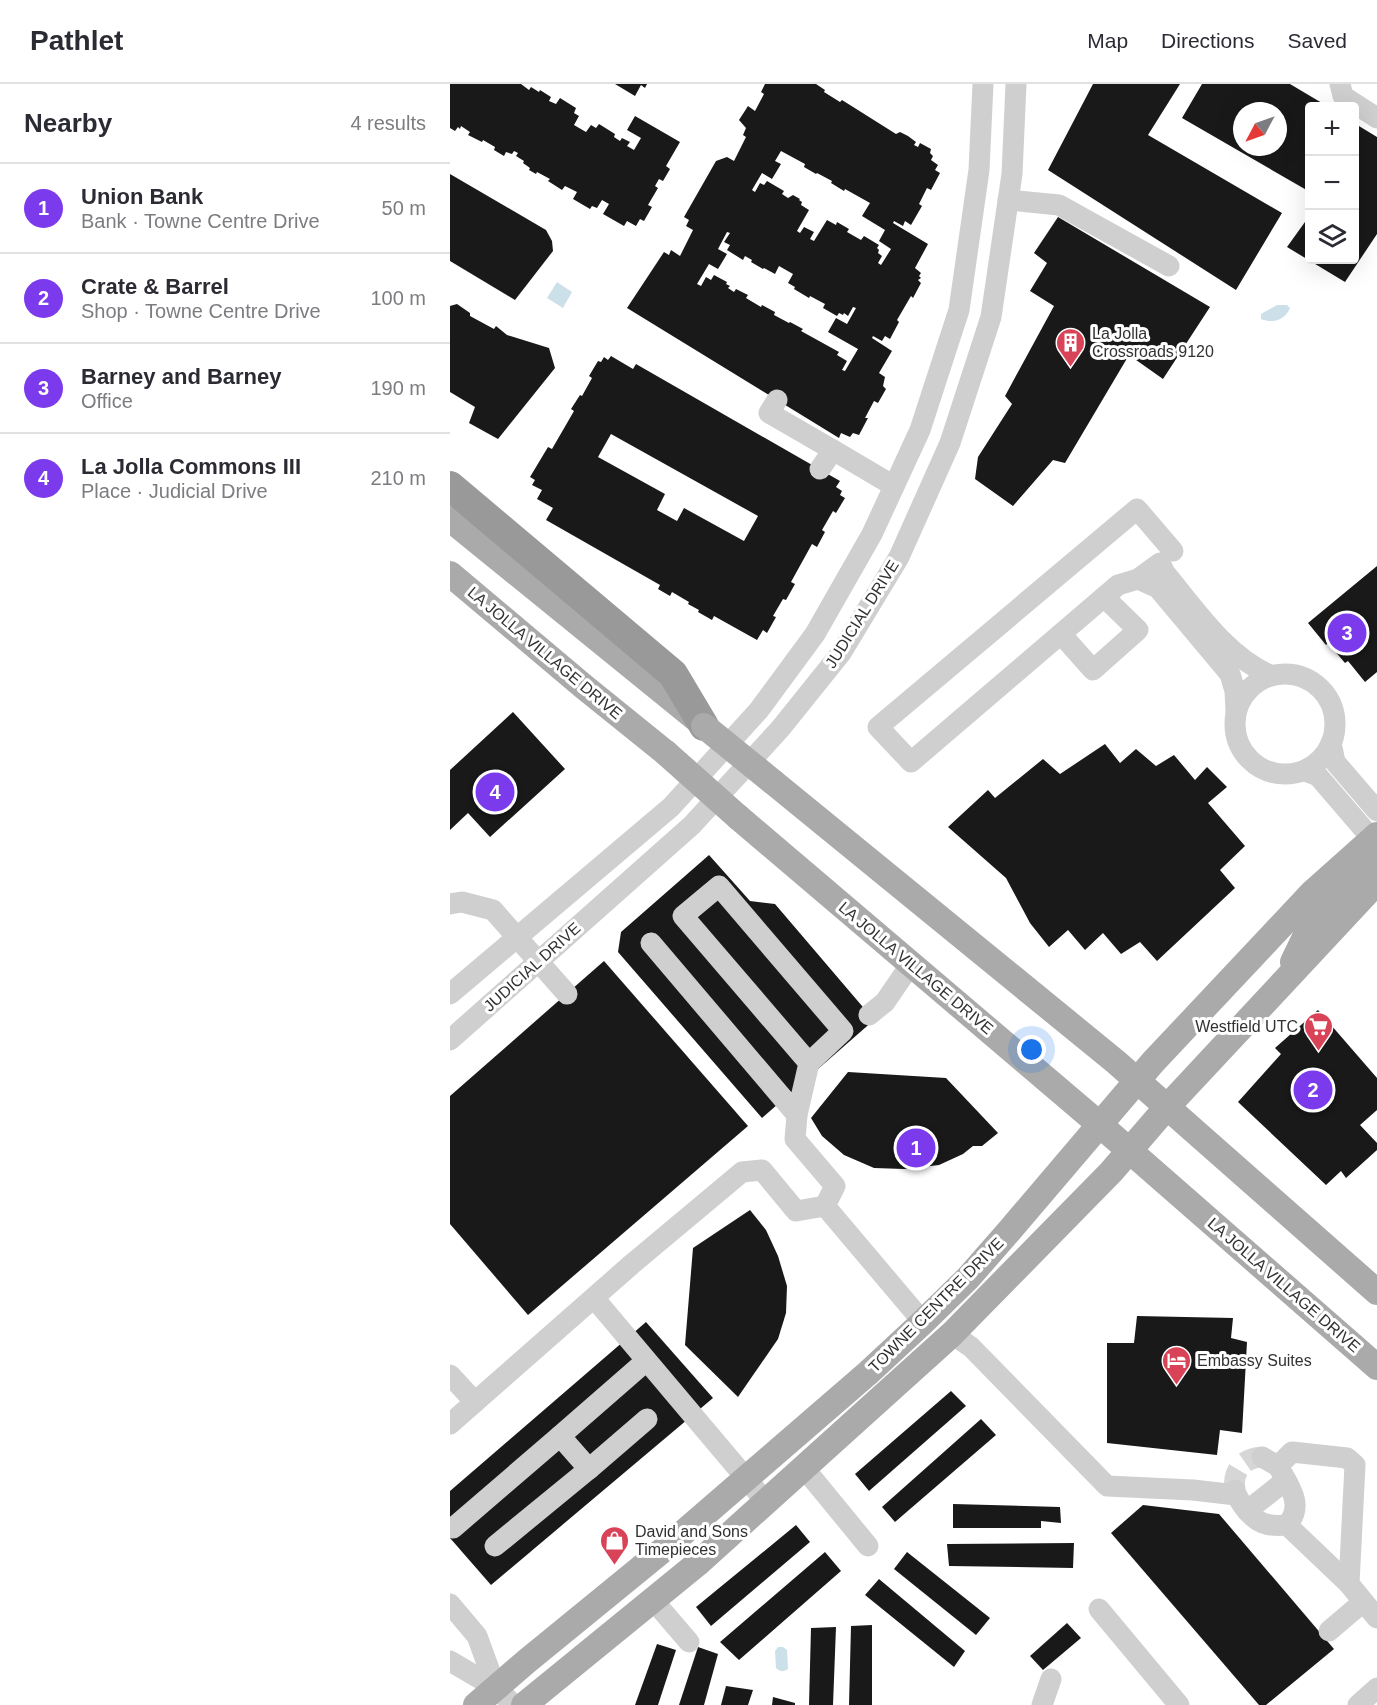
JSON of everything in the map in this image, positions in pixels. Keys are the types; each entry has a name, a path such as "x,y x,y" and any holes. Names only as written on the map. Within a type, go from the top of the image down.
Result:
{"highway":[{"path":"450,486 673,674 704,726"}],"main road":[{"path":"450,519 1107,1055 1377,1292"},
{"name":"LA JOLLA VILLAGE DRIVE","path":"450,574 666,753 738,817 1130,1150 1377,1367"},
{"path":"1283,983 1308,931 1376,843"},
{"name":"TOWNE CENTRE DRIVE","path":"476,1705 505,1696 543,1648 669,1545 868,1373 923,1322 968,1278 1137,1081 1312,892 1376,843"},
{"name":"TOWNE CENTRE DRIVE","path":"524,1705 698,1564 952,1335 1111,1172 1167,1107 1377,882"}],"street":[{"name":"JUDICIAL DRIVE","path":"450,994 671,807 759,710 815,634 872,534 920,430 959,310 979,170 983,84"},
{"name":"JUDICIAL DRIVE","path":"450,1040 692,825 780,729 841,653 899,557 951,443 991,317 1012,174 1016,84"},
{"path":"1340,84 1343,96 1377,118"},
{"path":"1008,200 1059,205 1169,266"},
{"path":"777,400 769,413 894,486"},
{"path":"820,469 833,450"},
{"path":"1166,557 1138,579 1118,585 911,762 878,727 1137,509 1166,557 1165,573 1231,651 1254,668 1270,675"},
{"path":"1138,579 1158,588 1230,674 1235,691 1235,735 1244,754 1261,769 1276,774 1290,775 1305,771 1320,762 1335,736 1336,720 1331,703 1321,688 1306,677 1287,673 1270,675 1253,684 1244,694 1236,711"},
{"path":"1061,634 1093,670 1138,630 1104,597"},
{"path":"1330,743 1335,762 1377,811"},
{"path":"1305,771 1318,776 1376,843"},
{"path":"809,1063 683,916 719,885 843,1031 809,1063 797,1115 795,1139 835,1186 825,1206"},
{"path":"450,904 462,902 493,910 567,994"},
{"path":"651,943 797,1115"},
{"path":"869,1015 885,1002 911,964"},
{"path":"450,1424 632,1264 742,1172 762,1170 796,1211 825,1206"},
{"path":"825,1206 923,1322"},
{"path":"594,1298 766,1502"},
{"path":"952,1335 971,1347 1107,1486 1193,1490 1239,1498 1255,1520 1276,1526 1287,1526 1349,1584 1370,1610 1329,1631"},
{"path":"453,1528 646,1361"},
{"path":"450,1375 475,1402"},
{"path":"495,1546 647,1419"},
{"path":"560,1436 589,1469"},
{"path":"1239,1498 1292,1452 1347,1458 1355,1465 1349,1584"},
{"path":"804,1468 868,1546"},
{"path":"1275,1468 1296,1504 1293,1518 1287,1526"},
{"path":"653,1600 689,1642"},
{"path":"450,1604 477,1636 505,1696"},
{"path":"1099,1609 1179,1705"},
{"path":"450,1661 505,1696"},
{"path":"1042,1705 1051,1679"},
{"path":"1358,1705 1377,1688"}],"water":[{"path":"557,282 572,292 563,308 547,298"},
{"path":"1277,305 1287,305 1290,308 1278,320 1261,319 1261,314"},
{"path":"778,1647 787,1650 788,1669 783,1671 776,1668 775,1651"}],"building":[{"path":"450,84 521,84 529,90 531,87 539,92 540,90 551,97 549,101 556,104 560,98 576,108 574,113 579,116 574,125 586,132 591,125 596,128 599,124 615,134 614,137 620,141 622,138 630,142 627,146 634,150 641,138 627,130 635,116 680,142 666,166 670,169 663,181 659,179 655,186 658,188 648,205 652,207 644,221 640,219 636,226 627,221 624,226 603,214 609,204 602,200 597,208 592,206 590,209 573,199 577,192 565,186 562,190 548,181 550,179 529,170 530,168 523,163 524,161 516,156 518,153 506,152 504,156 483,140 482,142 468,135 470,132 461,126 455,131 450,128"},
{"path":"615,84 647,84 645,88 641,85 635,96"},
{"path":"765,84 816,84 840,102 842,100 896,134 900,132 908,136 916,142 914,145 918,147 920,143 931,149 930,153 933,156 931,160 938,165 935,170 940,173 931,190 927,188 919,204 922,206 911,225 905,221 903,226 894,221 893,223 928,244 915,268 921,273 919,276 921,278 918,280 921,283 897,320 899,322 890,339 885,336 882,341 873,336 872,338 892,351 879,373 885,377 883,386 886,389 878,403 874,401 859,435 853,433 850,437 841,433 839,438 627,308 664,252 669,255 671,250 680,256 693,230 686,226 689,220 684,217 716,161 727,157 734,161 746,137 743,135 746,128 739,120 748,106 755,111 764,94 761,92","holes":["781,151 805,164 804,167 832,181 831,183 844,191 845,189 870,203 862,216 885,230 879,241 891,249 881,265 878,263 882,256 878,253 879,245 864,236 861,240 847,232 849,229 837,222 836,225 827,220 814,241 810,239 814,232 804,227 800,233 797,231 809,210 801,205 800,199 793,195 788,198 782,194 784,191 767,181 764,185 760,183 755,192 752,190 762,173 772,179 781,164 775,161","727,232 730,233 724,242 730,245 727,250 743,260 745,256 752,260 751,262 775,274 779,266 793,274 788,283 809,298 810,296 825,304 823,308 837,316 839,313 848,316 853,307 856,308 847,324 836,318 828,332 858,349 845,371 842,370 847,361 837,355 839,352 801,331 803,329 774,315 775,312 746,298 748,295 736,289 734,292 728,288 730,286 726,284 727,282 714,275 711,280 706,277 701,286 697,284 709,264 718,269 727,254 718,249"]},
{"path":"1093,84 1180,84 1148,135 1282,213 1236,290 1048,170"},
{"path":"1202,84 1290,84 1320,102 1305,102 1305,189 1248,156 1287,156 1287,102 1233,102 1233,147 1182,118"},
{"path":"1359,126 1377,137 1377,234 1359,261"},
{"path":"450,174 546,230 552,241 553,251 515,300 450,261"},
{"name":"La Jolla Crossroads 9120","path":"1058,217 1210,307 1163,379 1129,355 1065,463 1053,460 1013,506 975,479 978,457 1012,404 1005,396 1054,306 1030,291 1047,263 1034,253"},
{"path":"1305,222 1305,258 1287,247"},
{"path":"1315,264 1357,264 1345,282"},
{"path":"457,304 470,313 470,316 494,329 496,326 507,335 549,348 555,368 498,439 469,423 475,407 450,392 450,306"},
{"path":"611,356 633,369 636,364 840,481 836,487 842,491 840,495 845,498 836,513 833,511 822,530 825,532 817,547 812,544 791,582 795,584 773,616 776,617 767,633 763,630 757,640 714,616 712,620 698,612 699,610 688,604 689,602 672,592 670,596 658,589 660,585 546,520 553,508 537,499 542,490 532,485 535,480 530,477 548,447 552,449 574,411 571,409 580,395 582,396 592,378 589,376 598,361 601,362 604,357 608,360","holes":["611,434 758,516 744,541 684,508 677,521 657,510 665,494 598,457"]},
{"path":"1377,566 1377,672 1365,682 1348,661 1345,663 1328,643 1326,645 1308,623"},
{"path":"513,712 565,769 490,837 468,813 450,830 450,770"},
{"path":"1105,744 1120,763 1136,749 1156,766 1174,755 1195,780 1207,767 1227,787 1208,803 1245,846 1220,870 1235,888 1157,961 1140,942 1121,954 1103,933 1085,950 1068,930 1049,947 1030,923 1006,878 948,827 988,790 995,798 1043,759 1060,774"},
{"path":"709,855 750,901 775,904 874,1020 762,1118 618,952 621,932"},
{"path":"604,961 748,1126 528,1315 450,1224 450,1096"},
{"path":"1318,1010 1377,1078 1377,1110 1360,1125 1377,1143 1377,1150 1346,1178 1341,1171 1326,1185 1238,1102 1281,1054 1275,1048"},
{"path":"848,1072 946,1078 998,1133 982,1146 973,1146 963,1154 939,1165 904,1169 874,1168 844,1155 822,1136 811,1118"},
{"path":"750,1210 766,1230 778,1256 787,1286 786,1313 778,1339 738,1397 685,1345 693,1248"},
{"name":"Embassy Suites","path":"1137,1316 1233,1318 1231,1338 1247,1342 1242,1433 1220,1430 1217,1455 1107,1443 1107,1343 1134,1343"},
{"path":"646,1322 713,1398 491,1585 450,1538 450,1491"},
{"path":"951,1391 966,1406 869,1491 855,1474"},
{"path":"981,1419 996,1435 895,1522 882,1507"},
{"path":"953,1504 1060,1507 1061,1523 1041,1521 1041,1528 953,1528"},
{"path":"1143,1505 1219,1514 1334,1649 1266,1705 1259,1705 1111,1533"},
{"path":"796,1525 810,1542 711,1626 696,1607"},
{"path":"1074,1543 1073,1568 949,1566 947,1544"},
{"path":"825,1552 841,1571 739,1660 720,1642"},
{"path":"907,1552 990,1618 976,1635 894,1569"},
{"path":"879,1579 965,1651 954,1667 865,1595"},
{"path":"1067,1623 1081,1638 1043,1670 1030,1656"},
{"path":"872,1625 872,1705 849,1705 851,1626"},
{"path":"836,1627 833,1705 809,1705 811,1628"},
{"path":"657,1644 676,1650 658,1705 635,1705"},
{"path":"698,1647 718,1654 704,1705 679,1705"},
{"path":"726,1686 753,1690 748,1705 721,1705"},
{"path":"773,1697 795,1703 795,1705 772,1705"}],"tunnel":[{"path":"1235,1490 1235,1477 1240,1467 1249,1460 1262,1457"}],"place":[{"name":"La Jolla Crossroads 9120","path":"1071,368"},
{"name":"Barney and Barney","path":"1347,633"},
{"name":"La Jolla Commons III","path":"495,792"},
{"name":"Westfield UTC","path":"1319,1052"},
{"name":"Crate & Barrel","path":"1313,1090"},
{"name":"Union Bank","path":"916,1148"},
{"name":"Embassy Suites","path":"1176,1386"},
{"name":"David and Sons Timepieces","path":"614,1566"}]}
